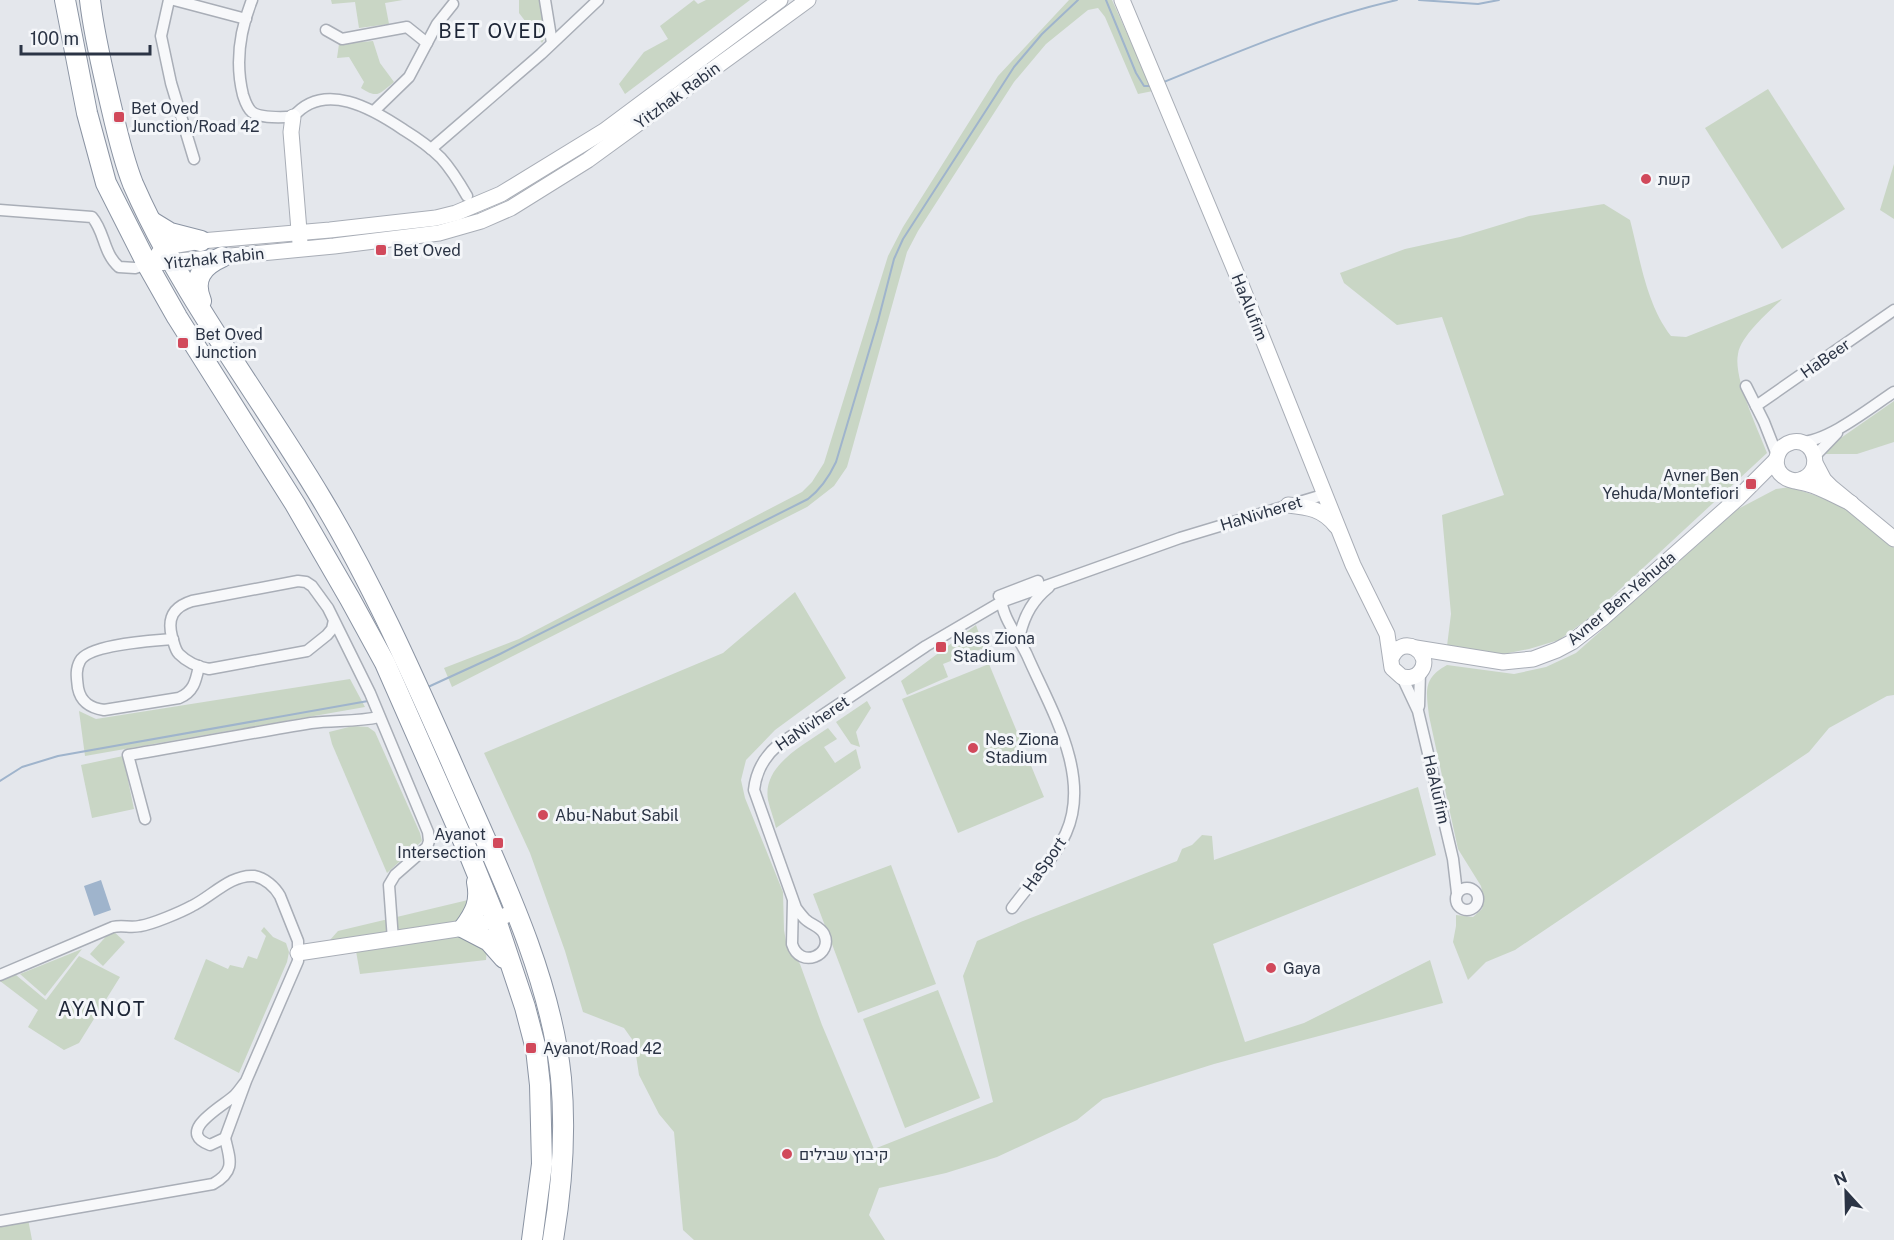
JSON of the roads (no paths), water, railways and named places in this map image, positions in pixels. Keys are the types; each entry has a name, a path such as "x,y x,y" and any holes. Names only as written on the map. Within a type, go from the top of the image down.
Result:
{"highway":[{"path":"65,0 87,113 106,183 147,264 187,334 295,504 385,663 471,856 496,920 536,1049 540,1085 542,1164 532,1240"},
{"path":"90,0 102,69 123,156 133,183 169,255 322,500 378,602 412,673 525,934 545,999 561,1078 563,1154 553,1240"},
{"path":"152,222 170,233 201,241"},
{"path":"213,328 198,294 197,284 198,277 207,265 222,257"},
{"path":"471,856 479,893 478,904 476,913 464,928 496,946 514,972"}],"street":[{"path":"169,0 161,36 171,83 194,159"},
{"path":"174,0 246,19"},
{"path":"252,0 241,41 239,65 247,105 256,114 293,117"},
{"path":"544,0 552,43"},
{"path":"431,149 598,0"},
{"name":"Yitzhak Rabin","path":"169,255 222,257 300,241 330,230 436,218 456,213 501,194 604,130 780,0"},
{"name":"Yitzhak Rabin","path":"147,264 201,241 300,241 438,233 481,221 511,208 588,160 808,0"},
{"name":"HaAlufim","path":"1122,0 1242,287 1339,530 1387,634 1391,659"},
{"name":"HaAlufim","path":"1128,0 1131,24"},
{"path":"375,110 409,77 437,24 453,4"},
{"path":"326,30 342,39 407,27 427,43"},
{"path":"300,241 291,128 293,117 308,105 326,101 350,101 375,110 431,149 451,170 467,196"},
{"path":"297,209 307,220 330,230"},
{"path":"0,210 92,217 98,224 107,254 119,267 135,268 147,264"},
{"name":"HaBeer","path":"1756,406 1894,310"},
{"path":"1746,386 1764,422 1777,458 1779,472 1792,480 1820,488 1851,503"},
{"path":"1792,480 1801,480 1810,474 1815,460 1829,440 1894,392"},
{"path":"1777,458 1780,450 1794,442 1817,440 1856,418"},
{"path":"1764,422 1794,442 1808,447 1824,480 1894,539"},
{"name":"Avner Ben-Yehuda","path":"1413,647 1487,661 1517,662 1545,655 1572,642 1604,617 1737,499 1777,458"},
{"name":"Avner Ben-Yehuda","path":"1737,499 1772,481 1792,480"},
{"name":"HaNivheret","path":"812,924 800,914 793,900 755,797 755,782 763,761 769,753 926,645 974,608 1054,583 1180,538 1326,494"},
{"path":"1288,505 1313,508 1330,519 1339,530"},
{"name":"HaNivheret","path":"926,645 1003,599 1049,578 1094,569"},
{"path":"334,620 332,628 309,650 209,669 181,656 172,639 170,629 171,617 180,606 192,601 290,582 306,582 323,599 334,620 346,644 373,700 429,836 427,847 395,875 389,885 393,940"},
{"path":"1020,634 1029,608 1038,596 1054,583"},
{"name":"HaAlufim","path":"1366,591 1396,632 1413,647"},
{"name":"HaSport","path":"1003,599 1009,621 1024,648 1061,734 1071,768 1074,795 1072,817 1062,841 1012,908"},
{"name":"HaSport","path":"1003,599 1014,614 1024,648"},
{"path":"981,613 992,613 1009,621"},
{"path":"323,638 337,639 346,644"},
{"path":"172,639 96,650 82,657 76,673 79,693 83,700 93,708 104,710 179,698 192,690 199,666"},
{"path":"1421,670 1423,657 1413,647 1406,646 1396,650 1391,659 1392,668 1402,677 1412,677 1436,659 1453,655"},
{"name":"HaAlufim","path":"1420,719 1421,670"},
{"name":"HaAlufim","path":"1402,677 1413,697 1420,719 1453,859 1457,893"},
{"path":"145,819 128,755 309,723 379,717"},
{"name":"HaAlufim","path":"1453,859 1472,889"},
{"path":"0,975 113,927 123,925 139,927 178,912 193,906 214,890 255,876 270,884 280,896 298,941 298,961 246,1081 225,1138 230,1163 228,1172 213,1184 0,1221"},
{"path":"1462,889 1472,889 1477,898 1475,905 1469,909 1462,908 1457,904 1457,893 1462,889"},
{"name":"HaNivheret","path":"792,938 793,900"},
{"path":"298,953 464,928 496,920 515,911"},
{"path":"812,924 818,926 825,935 825,946 819,954 808,958 797,954 792,938 802,925 812,924"},
{"path":"225,1138 210,1145 202,1143 198,1131 201,1122 208,1114 233,1097 246,1081"}],"water":[{"path":"101,880 111,910 94,916 84,886"}],"waterway":[{"path":"428,687 500,654 808,499 817,491 836,462 894,259 903,239 1014,67 1042,34 1078,0"},
{"path":"1106,0 1136,73 1144,86 1151,86"},
{"path":"1164,82 1308,26 1397,0"},
{"path":"1419,0 1478,4 1499,0"},
{"path":"0,781 22,767 58,756 368,701"}],"place":[{"name":"Bet Oved Junction/Road 42","path":"119,117"},
{"name":"קשת","path":"1646,179"},
{"name":"Bet Oved","path":"381,250"},
{"name":"Bet Oved Junction","path":"183,343"},
{"name":"Avner Ben Yehuda/Montefiori","path":"1751,484"},
{"name":"Ness Ziona Stadium","path":"941,647"},
{"name":"Nes Ziona Stadium","path":"973,748"},
{"name":"Abu-Nabut Sabil","path":"543,815"},
{"name":"Ayanot Intersection","path":"498,843"},
{"name":"Gaya","path":"1271,968"},
{"name":"Ayanot/Road 42","path":"531,1048"},
{"name":"קיבוץ שבילים","path":"787,1154"}],"district":[{"name":"BET OVED","path":"493,31"},
{"name":"AYANOT","path":"102,1009"}]}
